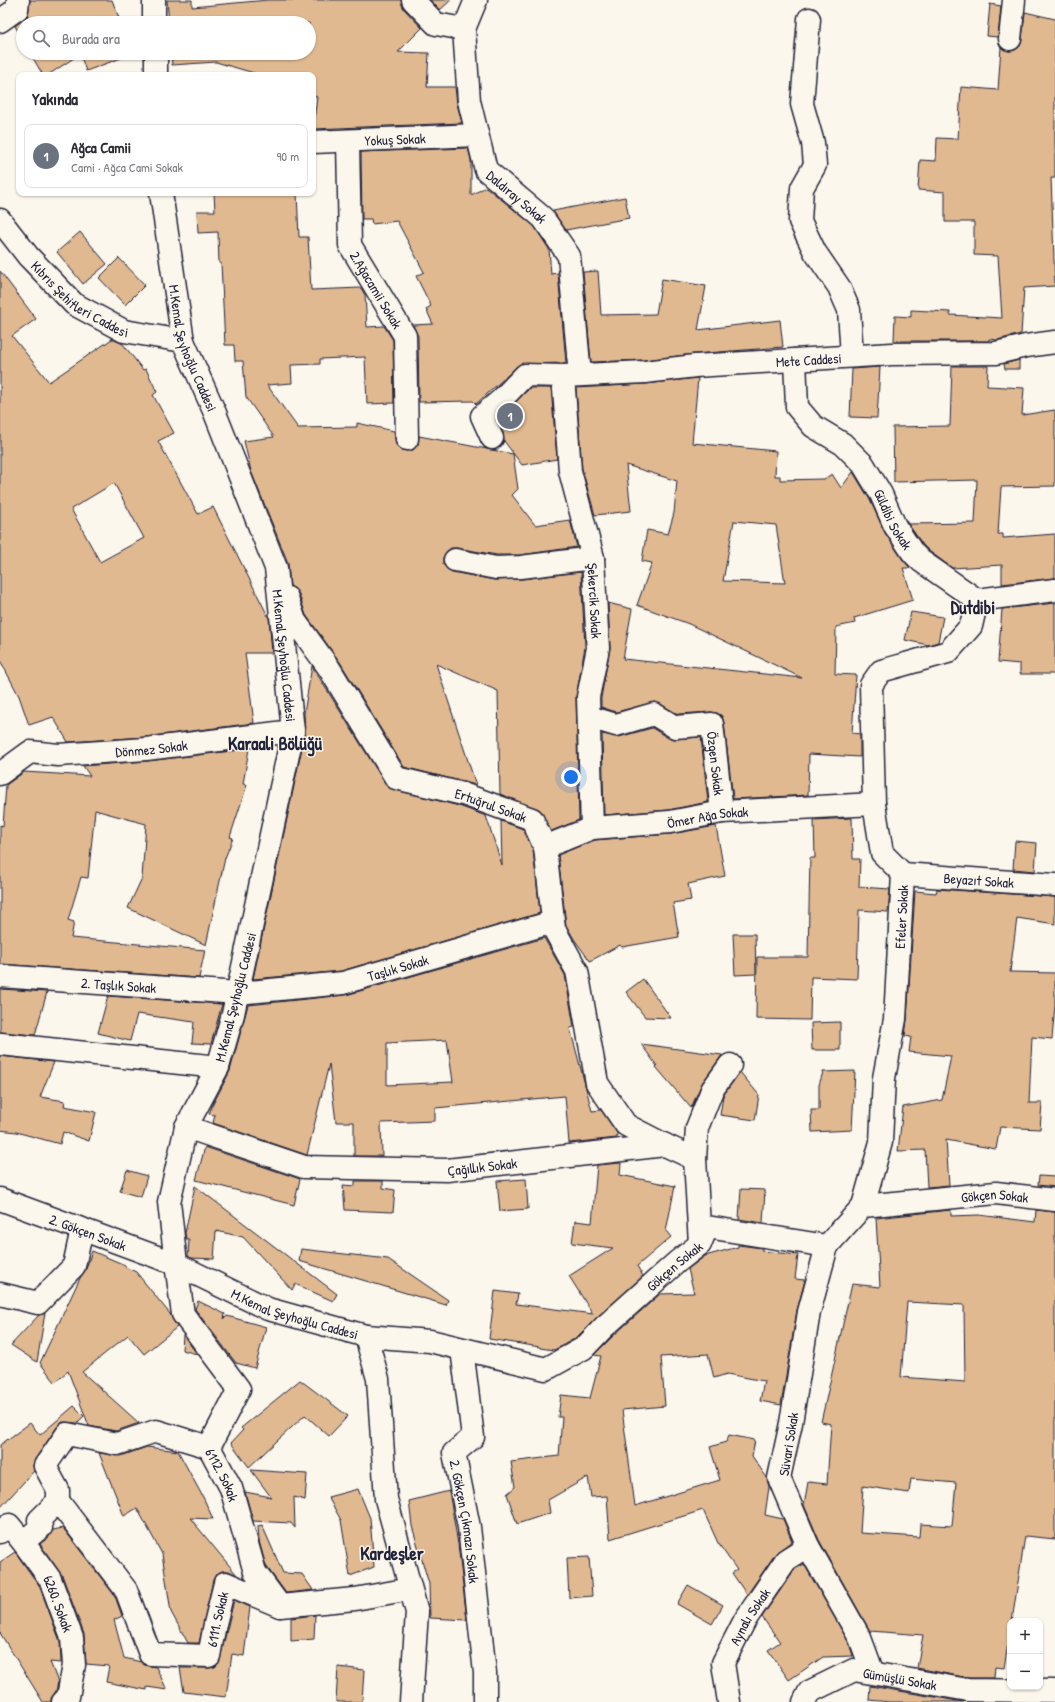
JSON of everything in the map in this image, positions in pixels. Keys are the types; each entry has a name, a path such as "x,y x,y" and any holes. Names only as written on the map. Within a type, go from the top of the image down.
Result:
{"street":[{"path":"0,21 17,9 18,0"},
{"path":"154,0 154,16"},
{"path":"413,0 436,24 464,29 476,0"},
{"path":"1010,39 1014,0"},
{"path":"809,19 802,104 813,143 816,165 802,188 800,221 815,252 839,287 849,310 852,356"},
{"name":"Daldıray Sokak","path":"464,29 469,101 486,170 543,218 569,256 571,375"},
{"path":"156,60 156,72"},
{"name":"Yokuş Sokak","path":"316,142 477,135"},
{"name":"2.Ağacamii Sokak","path":"348,141 350,245 405,336 406,439"},
{"name":"M.Kemal Şeyhoğlu Caddesi","path":"161,196 183,341 215,413 276,568 293,731 233,1014 218,1067 186,1127 169,1202 176,1264 268,1309 366,1336 378,1379 386,1499 417,1612 411,1702"},
{"name":"Kıbrıs Şehitleri Caddesi","path":"0,220 28,256 74,304 124,331 183,341"},
{"name":"Mete Caddesi","path":"492,438 482,416 501,400 525,375 645,372 695,366 892,354 996,353 1055,342"},
{"name":"Güldibi Sokak","path":"795,360 797,407 813,426 843,444 863,464 880,494 894,526 913,553 921,561 977,600"},
{"name":"Şekercik Sokak","path":"571,375 570,470 593,558 598,648 589,690 592,828"},
{"path":"455,560 496,568 521,567 593,558"},
{"name":"Ertuğrul Sokak","path":"276,568 295,621 329,668 396,778 463,794 532,819 546,847 554,929 577,971 597,1083 626,1125 665,1145"},
{"path":"977,600 1055,590"},
{"name":"Efeler Sokak","path":"863,1206 881,1142 884,1078 895,1019 903,874 882,853 874,804 871,685 881,671 948,652 971,626 977,600"},
{"name":"Özgen Sokak","path":"589,717 616,725 654,714 675,727 712,724 722,812"},
{"name":"Dönmez Sokak","path":"7,770 30,752 58,755 146,749 293,731"},
{"name":"Ömer Ağa Sokak","path":"546,847 592,828 670,822 722,812 874,804"},
{"name":"Beyazıt Sokak","path":"903,874 1055,885"},
{"name":"Taşlık Sokak","path":"238,993 343,983 554,922"},
{"name":"2. Taşlık Sokak","path":"0,976 238,993"},
{"path":"1,1044 218,1067"},
{"path":"700,1244 695,1159 697,1128 712,1090 730,1065"},
{"name":"Çağıllık Sokak","path":"186,1127 304,1167 447,1170 665,1145"},
{"path":"665,1145 695,1159"},
{"name":"Gökçen Sokak","path":"863,1206 996,1193 1055,1200"},
{"name":"2. Gökçen Sokak","path":"0,1199 176,1264"},
{"path":"827,1246 863,1206"},
{"name":"Gökçen Sokak","path":"366,1336 430,1341 546,1370 584,1348 604,1327 677,1262 700,1244 707,1227 827,1246"},
{"path":"0,1294 38,1303 74,1266 82,1229"},
{"name":"Süvari Sokak","path":"827,1246 809,1312 791,1423 779,1478 808,1546 860,1638 873,1672"},
{"name":"6112. Sokak","path":"176,1264 183,1314 239,1389 209,1447 231,1488 255,1572 280,1606"},
{"name":"2. Gökçen Çıkmazı Sokak","path":"462,1349 473,1437 454,1453 469,1527 485,1673 485,1702"},
{"path":"23,1542 41,1526 39,1520 58,1501 58,1490 46,1466 67,1434 117,1444 156,1431 209,1447"},
{"name":"6111. Sokak","path":"58,1501 126,1590 150,1654 209,1656 225,1583 280,1606 355,1599 410,1589"},
{"name":"6260. Sokak","path":"0,1532 9,1526 23,1542 50,1579 72,1638 74,1665 68,1697 63,1702"},
{"name":"Aynalı Sokak","path":"729,1702 723,1663 745,1620 786,1560 808,1546"},
{"name":"Gümüşlü Sokak","path":"804,1702 809,1692 854,1670 873,1672 968,1690 1055,1691"}],"building":[{"path":"30,0 112,0 118,16 28,16"},
{"path":"167,0 192,0 192,7 268,0 401,0 404,9 422,28 398,52 429,53 427,87 455,87 457,104 462,123 316,129 316,72 251,72 216,62 172,65 172,60 316,60 316,16 168,16"},
{"path":"430,0 451,0 440,10"},
{"path":"990,4 1001,6 998,37 987,36"},
{"path":"1025,12 1055,19 1055,178 1051,178 1055,286 1024,288 1021,334 997,340 989,339 989,341 894,341 895,316 911,317 911,310 950,312 950,315 1002,318 998,256 974,255 974,222 945,222 945,192 918,190 920,160 936,161 937,138 958,139 961,87 998,90 1001,47 1009,51 1015,50 1020,46"},
{"path":"34,60 71,60 53,72 41,72"},
{"path":"82,60 116,60 86,71"},
{"path":"468,148 471,160 471,195 486,187 534,226 549,249 551,274 558,273 566,363 520,364 476,404 473,401 419,402 418,336 413,325 433,324 426,309 431,306 416,276 424,272 397,221 372,224 371,219 362,219 361,152"},
{"path":"214,196 297,196 299,237 308,237 311,290 361,288 365,295 367,327 384,326 393,340 394,403 367,404 365,357 320,359 320,364 291,365 292,383 267,385 298,428 357,427 357,423 394,431 396,445 401,450 413,450 418,445 419,436 513,454 518,489 512,495 535,525 570,520 577,547 520,555 497,555 451,548 446,552 443,558 443,564 452,572 494,580 522,579 581,572 585,647 576,697 579,820 551,831 540,810 500,794 498,691 436,664 476,785 404,767 340,662 306,615 299,594 290,586 288,563 251,471 244,441 274,437 246,397 243,361 235,361 234,345 225,345 218,232 198,233 197,211 215,211"},
{"path":"625,197 629,218 566,230 553,211"},
{"path":"80,232 107,264 83,284 57,252"},
{"path":"119,258 145,285 125,305 99,278"},
{"path":"0,271 36,319 12,336 49,382 112,339 123,344 143,370 146,369 157,392 153,395 174,433 158,441 198,514 213,507 269,618 272,653 245,653 254,723 145,737 68,742 53,717 29,725 19,696 0,660","holes":["114,483 144,538 100,562 71,509"]},
{"path":"598,271 601,315 656,314 662,279 706,286 698,330 780,320 783,347 694,354 644,360 591,362 583,272"},
{"path":"1019,360 1019,369 1005,369 1004,364"},
{"path":"952,366 988,366 987,386 1024,388 1022,415 1055,410 1055,486 1001,487 998,534 1003,534 1003,538 1055,534 1055,578 1002,584 1002,565 952,568 923,545 908,524 975,523 977,480 894,482 893,427 950,426"},
{"path":"880,367 877,418 850,417 852,369"},
{"path":"698,378 692,443 776,451 775,476 780,476 780,480 824,479 832,474 841,488 853,472 870,500 885,533 910,568 903,568 913,600 854,618 855,623 836,627 835,674 856,675 852,733 860,734 860,757 809,754 808,795 733,799 724,723 722,716 717,713 678,714 655,702 616,712 601,707 601,698 610,648 608,603 632,609 623,659 802,678 689,624 637,605 652,563 642,561 647,530 668,534 674,513 677,481 626,465 631,511 595,515 582,469 576,388 646,384","holes":["734,521 776,525 785,583 723,581"]},
{"path":"530,388 551,388 557,459 522,465 504,441 503,433 497,419"},
{"path":"1055,603 1055,674 1020,674 1020,664 998,662 1002,609"},
{"path":"911,612 943,617 938,642 928,645 905,640"},
{"path":"312,666 388,788 459,806 486,816 502,865 501,821 523,829 533,850 540,913 341,971 253,979 305,734 304,713"},
{"path":"652,728 668,738 676,739 701,737 708,802 668,810 604,815 602,734 619,737"},
{"path":"249,749 243,784 247,785 230,837 233,838 225,858 206,945 128,908 142,878 146,824 95,810 88,878 81,877 68,920 74,922 71,938 205,950 199,978 0,964 0,825 3,826 6,785 24,772 90,776 83,766 148,761"},
{"path":"852,818 853,859 860,859 859,887 890,889 888,912 859,910 857,979 811,977 810,1020 756,1019 757,957 808,957 810,858 815,858 814,820"},
{"path":"716,826 725,876 688,884 691,900 673,903 679,937 622,947 620,945 590,961 566,925 558,855 595,840 671,834"},
{"path":"1015,841 1037,843 1035,871 1013,869"},
{"path":"937,889 1055,897 1055,924 1017,918 1010,972 1055,973 1055,1006 1052,1039 1032,1037 1029,1103 1042,1103 1040,1129 1000,1127 996,1149 946,1140 949,1185 927,1187 925,1150 898,1151 903,1107 942,1100 951,1056 909,1052 911,1037 905,1036 915,891 936,893"},
{"path":"733,934 755,934 756,974 735,975"},
{"path":"544,938 565,975 574,1027 570,1028 592,1111 601,1110 617,1133 617,1138 569,1143 565,1096 435,1108 435,1121 381,1123 382,1156 354,1156 354,1122 336,1122 329,1064 307,1155 213,1123 215,1115 209,1114 230,1071 248,1005 346,995","holes":["447,1040 453,1082 387,1085 387,1043"]},
{"path":"643,979 671,1018 645,1017 626,992"},
{"path":"0,989 47,992 35,1035 0,1032"},
{"path":"108,996 222,1004 211,1044 192,1043 194,1022 137,1014 130,1041 98,1033"},
{"path":"840,1022 840,1050 812,1050 811,1023"},
{"path":"641,1044 722,1055 702,1083 691,1108 656,1067 657,1066"},
{"path":"0,1056 54,1062 40,1097 65,1101 64,1106 96,1112 89,1141 63,1132 60,1144 16,1132 0,1130"},
{"path":"855,1071 852,1130 812,1132 811,1110 819,1110 819,1085 823,1072"},
{"path":"740,1072 759,1095 755,1120 720,1115 723,1096"},
{"path":"205,1147 300,1179 294,1205 196,1180"},
{"path":"621,1163 620,1175 675,1186 666,1231 671,1237 637,1266 643,1276 576,1338 554,1350 489,1339 495,1291 518,1294 516,1304 593,1314 569,1276 613,1248 572,1243 575,1221 592,1223 597,1165"},
{"path":"127,1170 147,1176 141,1197 120,1191"},
{"path":"1039,1176 1055,1177 1055,1187 1038,1185"},
{"path":"526,1179 528,1209 500,1211 497,1181"},
{"path":"355,1181 383,1181 383,1188 395,1190 393,1212 345,1210 343,1185 355,1186"},
{"path":"195,1186 337,1294 333,1301 295,1284 292,1290 243,1237 216,1231 214,1259 191,1258 188,1256 189,1239 186,1239 185,1233"},
{"path":"741,1189 765,1190 763,1223 739,1219"},
{"path":"951,1210 951,1216 979,1215 1035,1222 1036,1210 1055,1212 1055,1539 1025,1536 1012,1618 1007,1618 1007,1650 1004,1668 995,1667 994,1678 969,1678 917,1668 923,1635 870,1631 819,1540 804,1505 808,1482 827,1484 831,1424 821,1422 852,1284 880,1287 876,1218","holes":["907,1302 964,1305 965,1382 901,1377","911,1479 956,1483 952,1526 920,1524 919,1537 860,1533 863,1486 909,1493"]},
{"path":"738,1245 762,1248 762,1251 798,1255 795,1279 805,1280 797,1310 781,1405 760,1401 764,1381 727,1374 714,1378 708,1354 661,1357 665,1406 622,1410 635,1506 720,1480 710,1447 726,1442 729,1435 755,1440 752,1456 767,1478 769,1487 765,1515 783,1519 792,1541 776,1553 747,1595 732,1573 737,1570 718,1543 703,1510 610,1539 607,1496 591,1497 588,1477 548,1500 550,1513 517,1524 507,1494 515,1487 511,1462 559,1456 562,1417 558,1417 561,1395 590,1398 601,1356 594,1355 660,1294 694,1293 688,1269 705,1256 738,1247"},
{"path":"301,1249 388,1259 448,1300 446,1305 299,1261"},
{"path":"92,1251 125,1265 125,1267 136,1272 170,1314 177,1327 144,1354 128,1335 82,1372 139,1423 116,1431 89,1426 68,1371 55,1382 40,1363 80,1278 86,1269"},
{"path":"198,1301 225,1314 224,1319 227,1316 266,1327 255,1368 236,1363 195,1309"},
{"path":"45,1313 37,1362 11,1345 39,1315"},
{"path":"183,1335 197,1354 182,1350"},
{"path":"300,1380 348,1416 329,1436 305,1415 249,1467 231,1443 243,1430 241,1428"},
{"path":"74,1406 84,1416 77,1423 63,1422 57,1427 35,1459 33,1465 34,1471 0,1508 0,1445 30,1423 40,1435"},
{"path":"147,1447 178,1451 213,1519 190,1518 237,1575 229,1571 222,1571 216,1574 213,1580 199,1643 188,1643 171,1612 162,1554 137,1508 124,1516 99,1453 121,1456"},
{"path":"251,1470 307,1474 305,1500 294,1497 295,1528 291,1523 253,1521 245,1492 271,1497"},
{"path":"358,1489 370,1518 374,1567 350,1576 341,1520 328,1497"},
{"path":"449,1491 458,1544 467,1620 430,1618 429,1584 412,1526 409,1501"},
{"path":"262,1525 283,1573 302,1574 313,1590 286,1593 266,1566 259,1541 258,1526"},
{"path":"63,1528 115,1596 122,1616 114,1620 124,1658 156,1667 167,1690 147,1687 147,1690 106,1682 109,1666 86,1664 84,1634 62,1575 40,1544 49,1537 53,1530"},
{"path":"15,1552 39,1585 60,1641 61,1663 50,1662 58,1682 56,1691 51,1698 51,1702 43,1702 0,1633 0,1562"},
{"path":"589,1557 592,1596 569,1598 567,1558"},
{"path":"804,1564 849,1643 853,1656 823,1657 789,1680 768,1650 780,1642 762,1617 795,1569"},
{"path":"688,1585 723,1605 712,1624 677,1604"},
{"path":"234,1600 250,1607 244,1656 232,1654 226,1697 184,1692 180,1668 209,1668 215,1667 219,1663"},
{"path":"315,1615 314,1639 291,1641 291,1618"},
{"path":"338,1667 364,1670 362,1702 336,1702"},
{"path":"870,1686 964,1702 890,1702 869,1700"}],"place":[{"name":"Ağca Camii","path":"510,416"}],"district":[{"name":"Dutdibi","path":"973,607"},
{"name":"Karaali Bölüğü","path":"275,743"},
{"name":"Kardeşler","path":"392,1553"}]}
